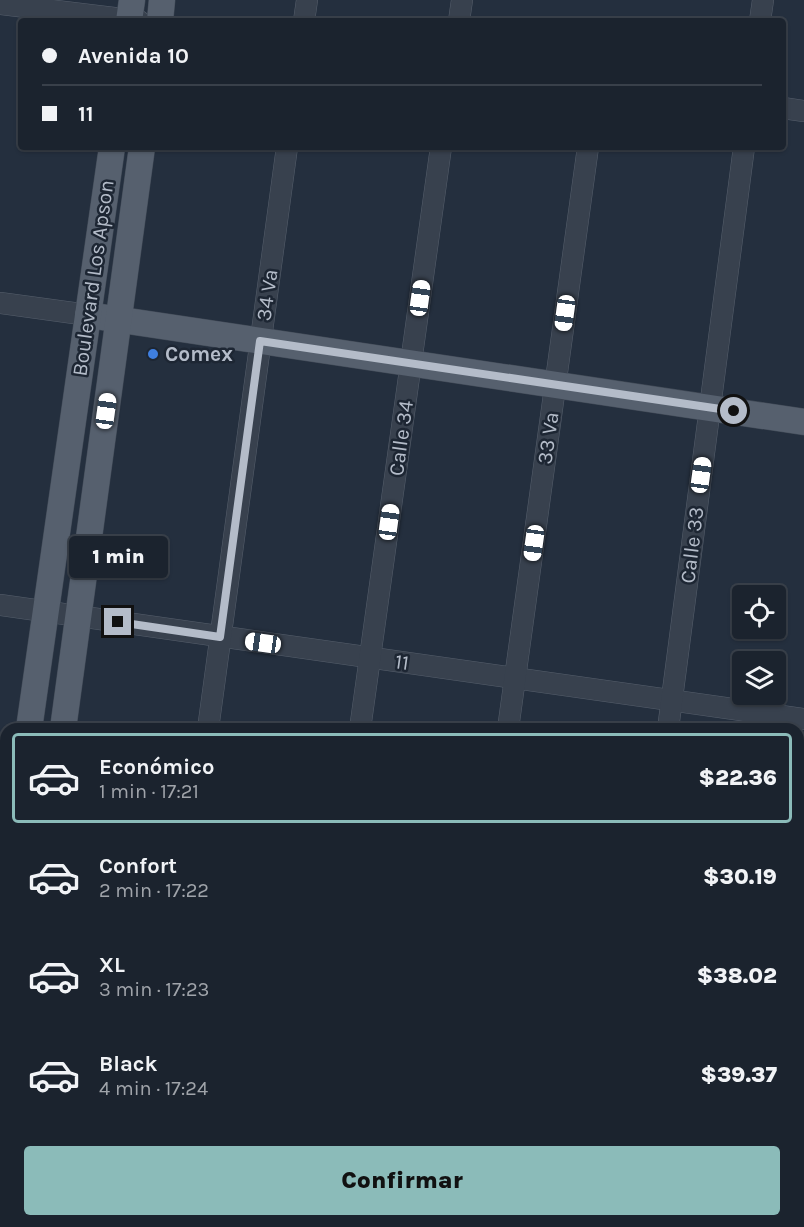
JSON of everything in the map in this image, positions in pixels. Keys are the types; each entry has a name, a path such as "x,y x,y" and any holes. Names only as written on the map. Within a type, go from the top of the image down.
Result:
{"main road":[{"path":"160,18 162,0"},
{"name":"Boulevard Los Apson","path":"30,723 112,150"},
{"name":"Boulevard Los Apson","path":"64,723 142,150"},
{"path":"88,315 804,422"}],"street":[{"path":"304,18 307,0"},
{"path":"459,18 462,0"},
{"path":"760,18 763,0"},
{"path":"0,4 133,15"},
{"path":"786,108 804,111"},
{"name":"34 Va","path":"209,723 287,150"},
{"name":"Calle 34","path":"361,723 441,150"},
{"name":"33 Va","path":"509,723 588,150"},
{"name":"Calle 33","path":"669,723 744,150"},
{"path":"0,303 88,315"},
{"name":"11","path":"0,605 804,719"}],"place":[{"name":"Comex","path":"153,354"}],"route":[{"path":"118,622 220,637 260,341 734,411"}]}
